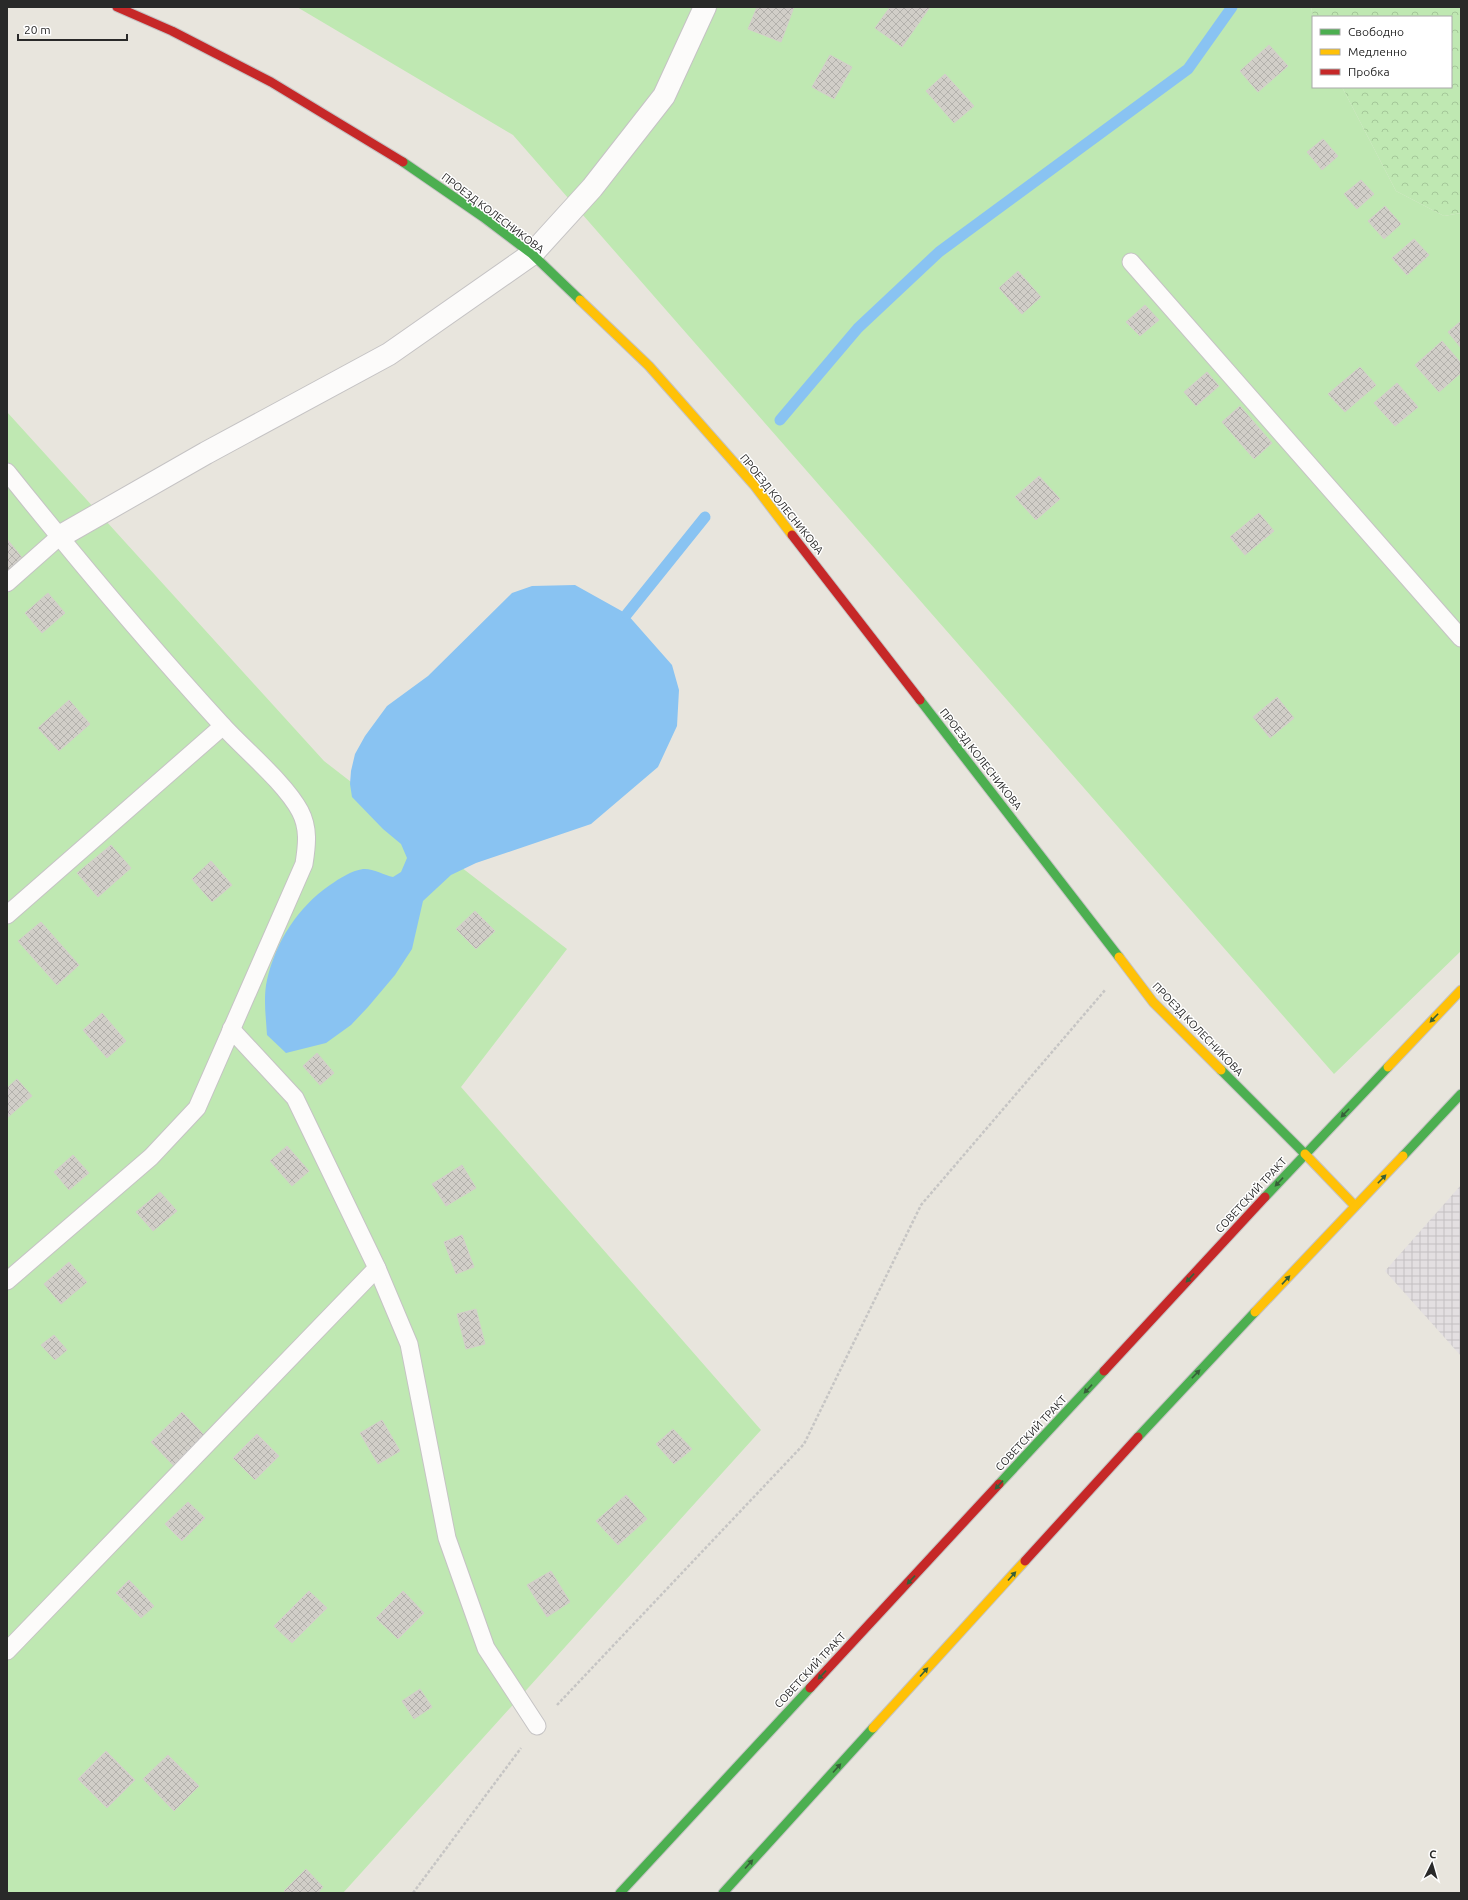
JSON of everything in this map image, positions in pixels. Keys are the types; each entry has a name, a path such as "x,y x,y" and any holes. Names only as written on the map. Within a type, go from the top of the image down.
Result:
{"main road":[{"name":"ПРОЕЗД КОЛЕСНИКОВА","path":"117,7 172,31 277,86 388,152 483,217 532,254 650,366 754,485 1153,1002 1355,1206"},
{"name":"СОВЕТСКИЙ ТРАКТ","path":"620,1893 1305,1154 1461,990"},
{"path":"723,1893 1169,1402 1461,1094"}],"street":[{"path":"59,537 206,453 389,354 532,254 592,188 664,96 705,7"}],"lane":[{"path":"1131,262 1461,638"},
{"path":"7,472 59,537 223,726 285,790 300,810 306,826 307,841 304,864 230,1029 197,1108 151,1157 7,1281"},
{"path":"7,583 59,537"},
{"path":"7,916 223,726"},
{"path":"230,1029 295,1098 377,1268 409,1344 447,1538 486,1648 537,1726"},
{"path":"7,1651 377,1268"}],"path":[{"path":"413,1893 537,1726 804,1444 921,1205 1125,966"}],"shaded area":[{"path":"1461,1185 1461,1356 1385,1271"}],"green space":[{"path":"297,7 1311,7 1313,16 1312,88 1343,88 1396,191 1444,216 1461,213 1461,951 1334,1074 513,135"},
{"path":"1311,7 1461,7 1461,213 1444,216 1396,191 1343,88 1452,88 1452,16 1313,16"},
{"path":"7,412 324,761 567,949 461,1087 761,1430 343,1893 7,1893"}],"water":[{"path":"575,585 627,614 672,665 679,690 677,726 658,767 591,824 476,863 451,875 423,901 412,949 395,975 368,1007 351,1025 326,1043 286,1053 267,1035 265,994 267,980 276,952 290,926 298,914 318,894 342,877 354,871 367,869 393,877 401,872 407,858 401,844 383,829 352,797 350,784 351,771 355,754 365,736 387,706 428,676 512,593 532,586"}],"building":[{"path":"757,7 794,7 781,42 748,29"},
{"path":"890,7 930,7 902,47 875,28"},
{"path":"1269,45 1288,66 1258,92 1240,71"},
{"path":"830,55 852,67 834,99 812,87"},
{"path":"945,74 974,106 954,123 926,91"},
{"path":"1323,139 1338,156 1322,170 1307,152"},
{"path":"1361,180 1374,194 1357,209 1344,194"},
{"path":"1385,206 1401,224 1384,239 1368,221"},
{"path":"1414,239 1429,255 1407,275 1392,258"},
{"path":"1018,271 1041,297 1022,314 999,288"},
{"path":"1145,305 1159,320 1140,336 1126,322"},
{"path":"1461,321 1461,348 1448,332"},
{"path":"1442,341 1461,363 1461,373 1439,392 1415,365"},
{"path":"1360,367 1376,385 1345,412 1328,394"},
{"path":"1207,372 1219,386 1196,406 1184,392"},
{"path":"1397,383 1418,407 1395,426 1374,403"},
{"path":"1240,406 1272,443 1254,459 1222,422"},
{"path":"1039,476 1060,499 1036,520 1015,497"},
{"path":"1259,513 1274,531 1245,555 1230,537"},
{"path":"7,539 24,560 7,574"},
{"path":"48,593 65,613 42,633 25,613"},
{"path":"1277,697 1294,718 1270,738 1253,717"},
{"path":"69,700 90,724 59,751 38,728"},
{"path":"111,845 131,868 98,897 77,873"},
{"path":"211,861 232,885 212,902 192,879"},
{"path":"475,911 495,931 476,949 456,929"},
{"path":"41,922 79,965 57,985 18,941"},
{"path":"102,1013 126,1041 107,1058 83,1030"},
{"path":"317,1053 334,1073 320,1085 303,1066"},
{"path":"17,1079 32,1096 7,1118 7,1088"},
{"path":"287,1146 309,1171 292,1186 270,1161"},
{"path":"73,1155 89,1173 69,1190 54,1172"},
{"path":"462,1165 476,1188 446,1206 432,1184"},
{"path":"160,1192 177,1211 153,1231 136,1212"},
{"path":"462,1235 474,1267 456,1274 444,1242"},
{"path":"69,1262 87,1282 61,1304 44,1284"},
{"path":"476,1309 485,1344 466,1349 457,1314"},
{"path":"54,1335 67,1350 55,1360 41,1345"},
{"path":"182,1412 206,1437 175,1467 151,1442"},
{"path":"382,1420 400,1451 378,1464 360,1433"},
{"path":"673,1429 692,1449 674,1464 656,1444"},
{"path":"257,1434 279,1456 255,1480 233,1458"},
{"path":"626,1495 647,1519 618,1545 596,1521"},
{"path":"188,1502 205,1518 182,1541 165,1524"},
{"path":"551,1571 570,1602 547,1617 527,1585"},
{"path":"129,1580 154,1606 141,1618 116,1593"},
{"path":"309,1591 327,1608 292,1643 274,1626"},
{"path":"403,1591 424,1613 398,1639 376,1618"},
{"path":"420,1689 432,1707 414,1719 402,1701"},
{"path":"106,1751 135,1780 107,1808 78,1779"},
{"path":"168,1755 199,1786 174,1811 143,1779"},
{"path":"306,1869 323,1887 318,1893 287,1893 284,1891"}],"waterway":[{"path":"780,420 858,328 939,252 1188,69 1232,7"},
{"path":"627,614 705,517"}],"traffic: fast":[{"path":"403,162 483,217 532,254 580,300"},
{"path":"920,700 1119,957"},
{"path":"1265,1197 1388,1067"},
{"path":"1221,1070 1305,1154"},
{"path":"1403,1156 1461,1094"},
{"path":"1138,1437 1255,1312"},
{"path":"999,1484 1104,1371"},
{"path":"620,1893 810,1688"},
{"path":"723,1893 873,1728"}],"traffic: slow":[{"path":"580,300 649,366 754,485 792,535"},
{"path":"1119,957 1153,1002 1221,1070"},
{"path":"1388,1067 1461,990"},
{"path":"1305,1154 1355,1206"},
{"path":"1255,1312 1403,1156"},
{"path":"873,1728 1025,1561"}],"traffic: jam":[{"path":"117,7 172,31 271,82 403,162"},
{"path":"792,535 920,700"},
{"path":"1104,1371 1265,1197"},
{"path":"1025,1561 1138,1437"},
{"path":"810,1688 999,1484"}]}
